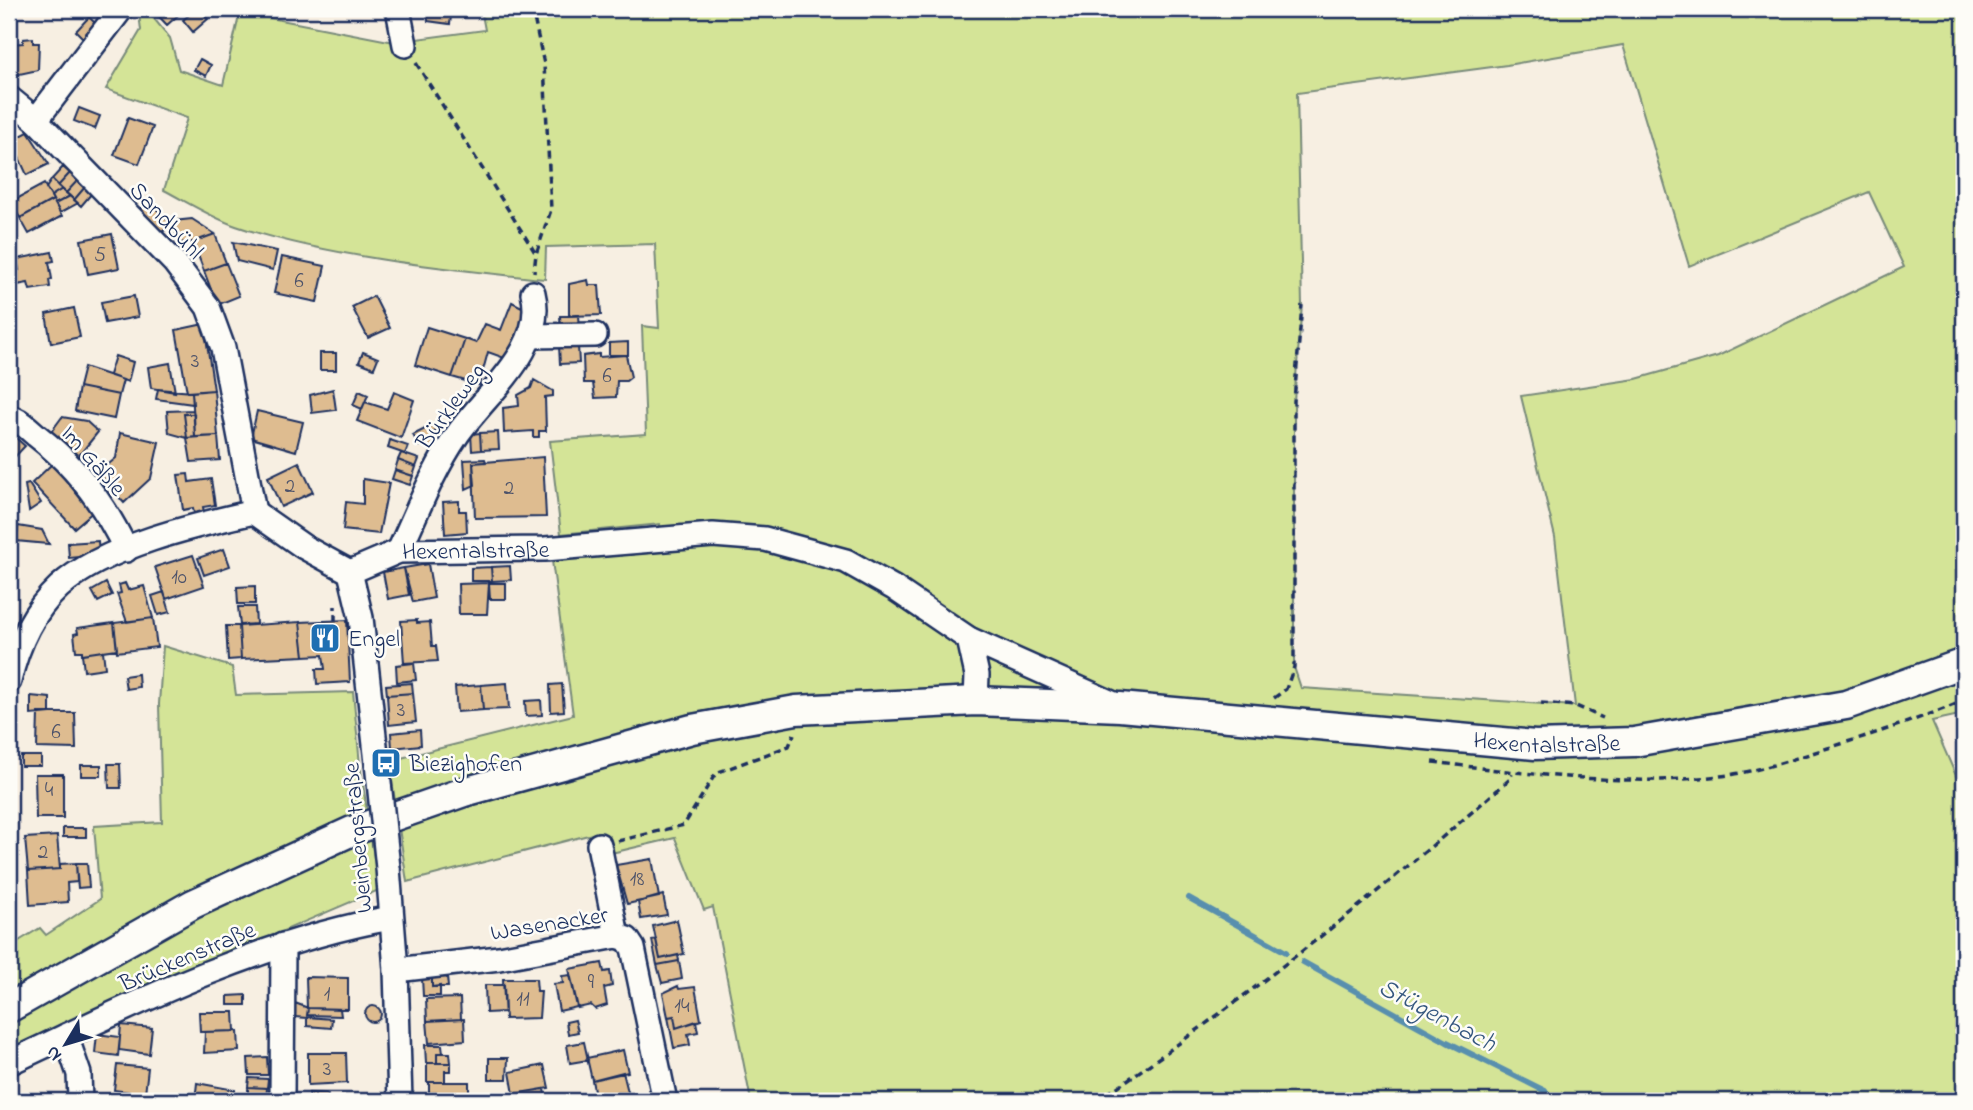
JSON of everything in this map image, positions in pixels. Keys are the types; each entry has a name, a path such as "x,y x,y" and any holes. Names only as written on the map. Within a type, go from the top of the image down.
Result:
{"main road":[{"name":"Hexentalstraße","path":"9,1008 115,946 264,868 352,831 464,792 704,726 796,710 976,701 1120,707 1535,745 1634,742 1846,705 1964,663"}],"street":[{"path":"36,120 121,9"},
{"path":"398,9 405,45"},
{"name":"Sandbühl","path":"9,98 36,120 175,263 208,307 223,348 254,512"},
{"name":"Bürkleweg","path":"399,551 457,435 519,358 530,336 538,306 533,293"},
{"path":"530,336 595,335"},
{"name":"Im Gäßle","path":"9,417 57,451 84,480 112,520 126,550"},
{"path":"9,681 21,640 40,610 60,587 84,571 126,550 185,528 254,512 304,547 350,572"},
{"name":"Hexentalstraße","path":"350,572 399,551 545,549 713,536 765,539 846,561 894,588 970,639 1120,707"},
{"name":"Weinbergstraße","path":"350,572 361,618 388,868 396,970 400,1101"},
{"path":"970,639 976,675 976,701"},
{"path":"599,845 617,936"},
{"name":"Brückenstraße","path":"9,1063 66,1036 283,945 344,926 391,918"},
{"name":"Wasenacker","path":"396,970 499,958 617,936 627,939 634,948 666,1101"},
{"path":"282,1101 283,945"},
{"path":"66,1036 79,1074 80,1101"}],"path":[{"path":"532,9 544,64 551,210 536,254 533,293"},
{"path":"405,45 536,254"},
{"path":"1265,720 1265,705 1286,688 1294,667 1294,401 1302,305"},
{"path":"335,602 335,621"},
{"path":"1490,769 1512,774 1588,779 1721,776 1788,761 1867,738 1964,701"},
{"path":"1541,703 1576,706 1602,718 1628,725 1634,742"},
{"path":"599,845 684,825 716,773 789,746 796,730"},
{"path":"1097,1101 1176,1047 1430,849 1510,779 1512,774"}],"green space":[{"path":"146,9 170,38 179,70 223,85 240,12 394,42 485,30 481,9 1964,9 1964,714 1932,721 1964,794 1964,1101 751,1101 713,907 704,910 675,838 607,854 600,832 407,882 389,761 573,715 552,561 659,552 660,524 561,534 550,441 646,434 642,326 659,328 655,244 546,247 545,279 344,253 270,236 217,218 164,190 187,118 106,89 141,30 139,14","holes":["1623,45 1689,266 1869,192 1904,267 1718,356 1636,379 1521,396 1555,537 1575,706 1301,688 1294,667 1294,401 1302,305 1297,93 1507,65"]},
{"path":"163,646 232,667 236,695 353,692 360,765 379,890 175,977 9,1053 9,947 40,928 46,935 100,899 94,826 162,822 159,704"}],"building":[{"path":"152,9 185,9 167,25"},
{"path":"185,9 207,9 202,13 208,19 193,32 183,20 189,15"},
{"path":"427,9 452,9 450,24 428,21"},
{"path":"89,17 96,24 83,38 76,31"},
{"path":"33,38 33,43 39,43 38,70 15,75 9,71 9,44 23,43 23,39"},
{"path":"200,59 211,65 206,76 194,70"},
{"path":"79,108 100,116 95,129 74,121"},
{"path":"128,118 153,127 139,164 114,155"},
{"path":"28,132 49,164 27,175 17,153 13,156 9,142"},
{"path":"63,167 70,173 58,186 52,179"},
{"path":"70,173 78,180 66,193 58,186"},
{"path":"52,179 62,189 51,196 46,188"},
{"path":"78,180 85,187 74,200 66,193"},
{"path":"44,184 53,200 20,218 11,202"},
{"path":"85,187 92,193 81,206 74,200"},
{"path":"62,189 70,196 55,204 51,196"},
{"path":"70,196 78,203 60,213 55,204"},
{"path":"53,200 62,216 29,234 20,218"},
{"path":"148,201 171,223 161,234 137,212"},
{"path":"192,219 215,234 193,242 178,243 174,221"},
{"path":"112,234 119,268 88,274 81,240"},
{"path":"215,234 226,263 204,271 193,242"},
{"path":"233,242 277,251 273,270 237,261"},
{"path":"52,252 54,261 49,262 52,279 49,280 50,287 30,290 28,283 17,285 14,271 19,270 17,259"},
{"path":"282,257 325,266 317,302 274,293"},
{"path":"226,263 239,296 217,305 204,271"},
{"path":"588,280 589,285 599,285 601,315 569,316 569,284"},
{"path":"134,296 138,317 105,323 101,302"},
{"path":"374,296 390,328 368,338 352,307"},
{"path":"512,302 528,310 510,360 488,352 479,385 452,377 465,339 476,343 485,324 501,330"},
{"path":"74,308 80,337 51,343 46,314"},
{"path":"579,315 580,329 561,330 560,316"},
{"path":"204,324 214,390 187,392 176,330"},
{"path":"427,327 465,339 452,377 415,365"},
{"path":"628,342 628,355 609,355 609,343"},
{"path":"559,346 578,346 579,363 560,364"},
{"path":"363,352 378,358 374,368 359,362"},
{"path":"320,353 336,353 336,370 320,370"},
{"path":"599,354 599,357 626,355 631,377 626,381 617,381 616,397 595,398 593,383 584,383 583,356"},
{"path":"115,356 133,362 128,382 109,375"},
{"path":"170,363 175,392 151,388 148,367"},
{"path":"84,367 123,380 119,395 79,387"},
{"path":"534,380 553,391 553,396 545,397 546,431 539,431 539,437 533,437 533,431 504,433 503,408 519,406 518,395 531,388"},
{"path":"79,387 119,395 114,419 75,411"},
{"path":"158,389 192,392 193,404 156,399"},
{"path":"333,389 336,410 312,413 310,395"},
{"path":"214,390 218,436 195,437 192,392"},
{"path":"359,391 368,395 362,409 353,405"},
{"path":"394,392 414,400 401,438 357,421 365,402 387,409"},
{"path":"193,410 194,414 184,414 187,438 169,433 167,411"},
{"path":"257,411 303,422 296,451 251,438"},
{"path":"184,414 194,414 195,437 187,438"},
{"path":"62,417 86,421 98,432 77,458 48,436"},
{"path":"437,423 441,429 432,433 438,443 429,448 426,442 419,446 413,435"},
{"path":"9,432 25,446 9,463"},
{"path":"498,432 499,449 481,450 480,433"},
{"path":"120,433 159,442 151,478 124,503 98,473 116,458"},
{"path":"480,433 481,450 472,451 471,434"},
{"path":"218,436 220,460 191,462 187,438"},
{"path":"390,440 408,446 405,454 388,448"},
{"path":"401,453 419,459 416,467 398,460"},
{"path":"543,457 546,517 475,518 473,463"},
{"path":"485,459 486,462 473,463 475,485 466,489 464,460"},
{"path":"398,460 416,467 413,476 395,470"},
{"path":"299,462 313,492 281,507 268,477"},
{"path":"52,464 94,511 74,528 32,483"},
{"path":"395,470 413,476 410,485 392,479"},
{"path":"188,474 189,482 211,479 215,505 203,507 204,512 194,513 193,508 183,510 178,475"},
{"path":"363,479 389,483 379,534 343,530 346,502 363,504"},
{"path":"29,484 41,503 29,511 25,485"},
{"path":"459,501 459,511 466,511 467,532 445,534 443,502"},
{"path":"18,526 42,530 49,544 16,541"},
{"path":"9,537 16,538 9,598"},
{"path":"98,541 99,555 69,558 68,543"},
{"path":"224,549 230,566 204,575 198,558"},
{"path":"193,555 204,586 166,599 155,567"},
{"path":"428,564 434,598 413,602 404,568"},
{"path":"510,566 511,580 492,581 491,567"},
{"path":"491,567 492,581 471,581 471,568"},
{"path":"404,568 409,595 388,599 383,572"},
{"path":"106,583 112,595 98,602 92,591"},
{"path":"125,583 128,590 144,586 153,618 127,622 117,594 121,593 119,585"},
{"path":"489,583 487,614 459,614 458,584"},
{"path":"489,583 506,583 506,599 490,599"},
{"path":"255,586 255,604 238,604 237,587"},
{"path":"164,592 170,612 158,615 152,596"},
{"path":"238,607 255,607 256,624 240,625"},
{"path":"153,618 157,647 117,652 114,623"},
{"name":"Engel","path":"347,620 350,682 317,684 316,669 325,669 323,655 304,656 300,622"},
{"path":"417,620 417,623 430,622 432,646 436,646 438,661 404,663 401,621"},
{"path":"300,622 304,656 241,659 239,626"},
{"path":"114,623 117,649 82,654 82,651 76,651 74,634 78,633 77,628"},
{"path":"226,626 239,626 241,659 228,660"},
{"path":"103,651 105,668 84,671 82,654"},
{"path":"414,663 416,680 397,682 396,665"},
{"path":"138,674 139,687 126,689 124,676"},
{"path":"412,683 413,693 387,695 386,685"},
{"path":"507,683 509,709 483,710 481,685"},
{"path":"562,684 564,711 551,712 550,685"},
{"path":"481,685 483,710 457,712 455,687"},
{"path":"413,693 416,722 389,725 387,695"},
{"path":"31,696 50,698 50,713 31,715"},
{"path":"541,700 542,715 526,716 525,701"},
{"path":"38,713 75,713 76,749 37,748"},
{"path":"420,730 421,745 392,748 391,733"},
{"path":"21,756 41,756 41,766 21,766"},
{"path":"108,764 120,764 121,788 109,788"},
{"path":"81,765 101,765 101,776 81,776"},
{"path":"35,774 63,774 63,818 36,818"},
{"path":"63,828 86,828 86,837 63,837"},
{"path":"57,836 60,869 28,871 25,838"},
{"path":"652,859 659,897 627,904 616,865"},
{"path":"76,863 87,863 89,887 78,888"},
{"path":"76,863 77,882 67,883 68,902 30,905 28,871 60,869 60,864"},
{"path":"663,895 667,915 641,919 638,902"},
{"path":"677,920 684,954 660,959 653,926"},
{"path":"656,939 660,959 678,955 679,961 657,965 652,940"},
{"path":"679,961 682,979 662,983 657,965"},
{"path":"602,963 604,972 610,971 612,986 604,988 607,1005 595,1009 591,1005 578,1008 569,969"},
{"path":"570,975 577,1007 559,1011 554,984 563,983 562,976"},
{"path":"306,977 348,978 348,1009 307,1008"},
{"path":"447,977 448,987 432,987 432,978"},
{"path":"422,978 432,978 432,987 440,986 440,996 423,996"},
{"path":"503,979 536,979 537,991 541,991 539,1018 505,1019"},
{"path":"485,985 504,985 505,1012 486,1013"},
{"path":"678,986 679,989 695,987 701,1020 676,1028 674,1016 668,1017 663,993"},
{"path":"246,995 246,1005 228,1005 228,996"},
{"path":"460,998 461,1019 427,1021 426,999"},
{"path":"295,1003 308,1008 307,1018 295,1017"},
{"path":"373,1006 381,1014 373,1022 365,1014"},
{"path":"308,1008 340,1009 341,1016 307,1015"},
{"path":"199,1012 234,1012 235,1031 200,1032"},
{"path":"674,1016 676,1028 696,1021 698,1032 688,1034 690,1045 674,1048 668,1017"},
{"path":"307,1017 332,1019 331,1028 307,1026"},
{"path":"464,1019 465,1040 429,1043 427,1021"},
{"path":"575,1020 578,1032 568,1034 566,1022"},
{"path":"121,1025 152,1028 149,1054 119,1050"},
{"path":"238,1031 239,1051 204,1053 205,1032"},
{"path":"97,1034 120,1037 118,1056 95,1053"},
{"path":"584,1042 588,1060 570,1063 567,1045"},
{"path":"425,1045 442,1045 443,1053 437,1053 437,1063 426,1063"},
{"path":"623,1050 628,1072 592,1080 587,1058"},
{"path":"308,1053 346,1053 347,1083 308,1085"},
{"path":"437,1053 450,1053 451,1063 437,1063"},
{"path":"267,1057 268,1075 249,1075 248,1058"},
{"path":"489,1058 508,1058 507,1079 489,1079"},
{"path":"427,1063 451,1063 451,1071 445,1071 445,1082 427,1082"},
{"path":"117,1065 148,1068 145,1094 114,1090"},
{"path":"544,1065 549,1088 514,1094 510,1072"},
{"path":"623,1072 629,1096 596,1101 592,1080"},
{"path":"249,1078 268,1079 267,1088 248,1087"},
{"path":"429,1082 469,1082 469,1101 429,1101"},
{"path":"197,1083 235,1090 234,1101 195,1101"},
{"path":"248,1087 267,1088 266,1101 248,1100"},
{"path":"544,1089 546,1101 516,1101 514,1094"},
{"path":"309,1093 328,1094 327,1101 309,1101"}],"waterway":[{"name":"Stügenbach","path":"1189,898 1286,952"},
{"name":"Stügenbach","path":"1303,962 1447,1042 1545,1091 1551,1101"}],"place":[{"name":"Engel","path":"325,638"},
{"name":"Biezighofen","path":"386,763"}]}
